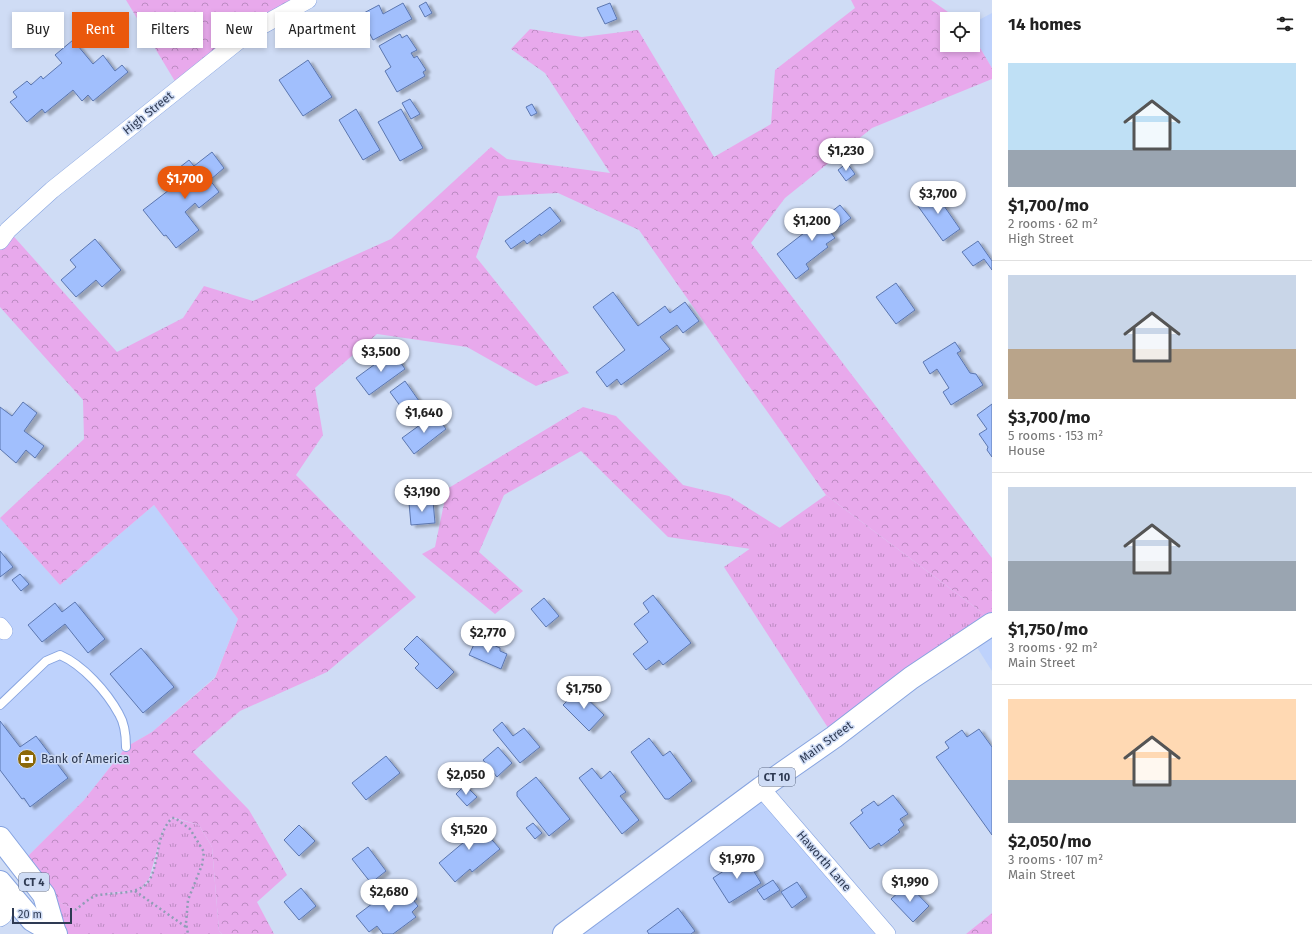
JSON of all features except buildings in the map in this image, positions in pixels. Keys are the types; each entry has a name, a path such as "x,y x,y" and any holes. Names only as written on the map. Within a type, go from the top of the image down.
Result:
{"main road":[{"name":"Main Street","path":"564,934 761,788 834,737 911,678 988,629"},
{"name":"CT 4","path":"0,838 44,895 56,933"},
{"name":"CT 4","path":"3,890 32,920 56,933"}],"street":[{"name":"High Street","path":"0,241 8,230 52,190 247,34 308,0"},
{"name":"Haworth Lane","path":"761,788 887,934"},
{"path":"0,918 3,916 3,890"}],"lane":[{"path":"0,705 25,679 46,661 60,655 69,659 92,678 120,714 126,731 126,747"},
{"path":"0,696 25,679"}],"path":[{"path":"75,910 94,897 110,893 135,891 142,887 150,879 163,830 172,818 175,818 190,829 204,852 202,865 188,900 188,934"},
{"path":"135,891 187,928"}],"shaded area":[{"path":"992,13 992,68 980,48 980,19"},
{"path":"154,505 238,619 215,677 152,732 126,747 84,800 20,864 0,838 0,518 60,585"},
{"path":"992,624 992,671 971,638"},
{"path":"761,788 887,934 564,934"}],"green space":[{"path":"126,0 308,0 290,12 275,12 275,23 267,28 267,12 211,12 211,48 238,48 179,88 155,48 203,48 203,12 137,12 137,18"},
{"path":"851,0 931,0 948,12 940,12 940,52 980,52 980,48 992,68 992,79 872,128 785,198 751,243 992,558 992,620 826,495 639,230 558,193 498,196 476,257 569,373 536,386 467,347 377,334 315,388 323,435 296,475 416,597 327,672 240,711 193,752 249,810 287,875 257,902 274,934 222,934 219,931 212,847 199,825 175,818 171,818 163,830 149,879 142,887 135,891 110,893 94,897 75,910 44,895 20,864 84,800 126,747 152,732 215,678 238,619 154,505 60,585 0,518 84,439 83,400 0,307 0,241 8,230 117,352 183,318 204,286 253,301 391,239 491,147 507,159 610,173 545,73 511,49 530,29 582,37 638,30 714,157 771,124 775,70 855,8"},
{"path":"583,407 616,416 683,485 729,496 780,528 751,549 668,537 581,451 504,495 479,552 523,591 495,614 422,554 435,547 447,489"},
{"path":"826,495 992,620 834,737 724,567"},
{"path":"172,818 199,825 212,847 219,931 222,934 56,934 44,895 75,910 95,896 140,889 150,879 160,840"},
{"path":"992,913 992,934 966,934"}],"place":[{"name":"Bank of America","path":"27,759"}]}
